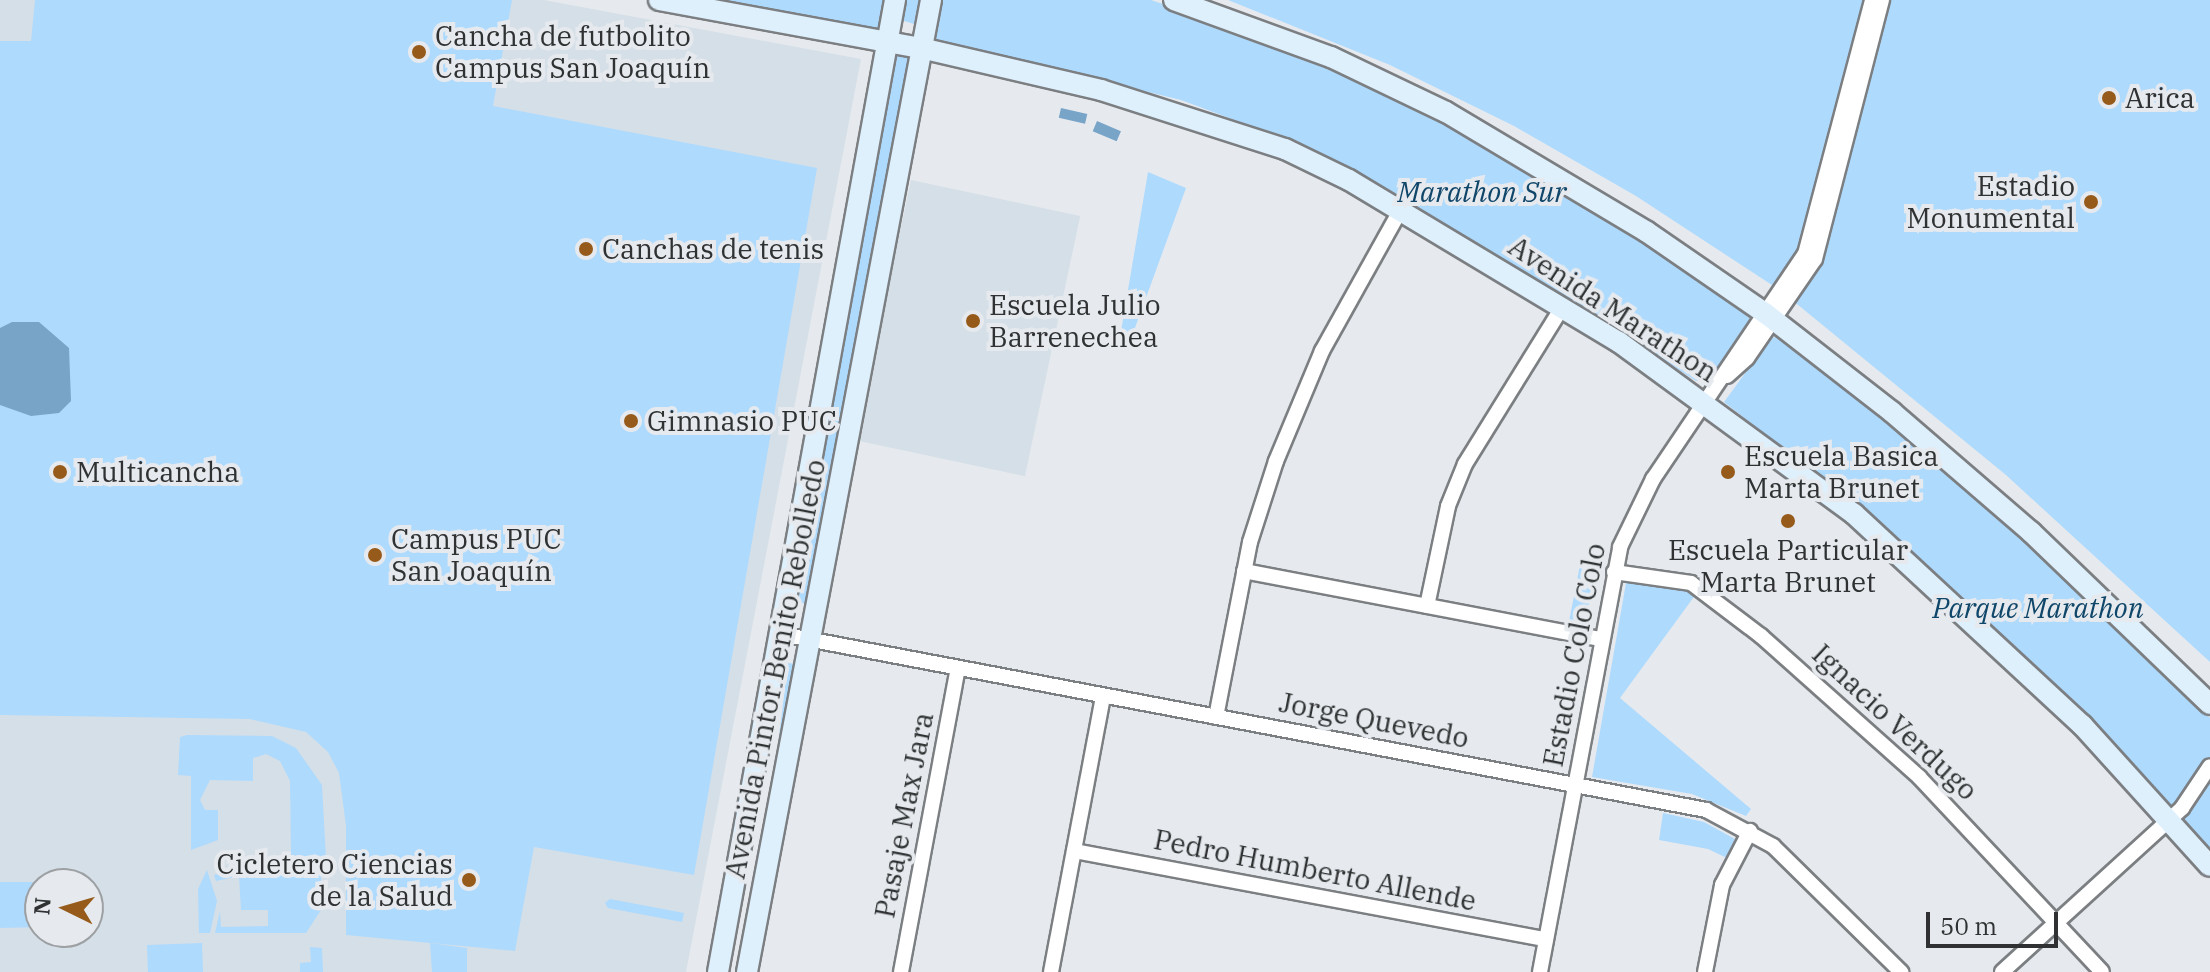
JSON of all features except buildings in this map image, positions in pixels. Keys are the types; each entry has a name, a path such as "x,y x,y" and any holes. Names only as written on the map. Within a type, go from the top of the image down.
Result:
{"main road":[{"name":"Avenida Marathon","path":"659,0 921,48 1101,90 1229,129 1307,159 1401,209 1563,306 1708,403 1854,514 1937,587 2082,725 2210,866"},
{"name":"Avenida Pintor Benito Rebolledo","path":"718,972 895,0"},
{"name":"Avenida Pintor Benito Rebolledo","path":"747,972 931,0"},
{"path":"1174,0 1317,51 1446,112 1596,199 1770,317 1892,412 2021,522 2210,704"}],"street":[{"name":"Estadio Colo Colo","path":"1770,317 1810,242 1872,0"},
{"name":"Estadio Colo Colo","path":"1540,972 1614,572 1640,500 1821,244 1882,0"},
{"path":"1216,717 1244,571 1261,504 1312,372 1401,209"},
{"path":"1427,606 1441,531 1459,475 1563,306"},
{"path":"1244,571 1600,639"},
{"name":"Ignacio Verdugo","path":"1614,572 1682,580 1713,597 1909,767 2102,972"},
{"name":"Jorge Quevedo","path":"781,634 1688,805 1750,831 1825,892 1901,972"},
{"name":"Pasaje Max Jara","path":"901,972 958,668"},
{"path":"1051,972 1103,696"},
{"path":"2002,972 2170,820 2210,766"},
{"path":"1705,972 1722,885 1750,831"},
{"name":"Pedro Humberto Allende","path":"1074,851 1546,939"}],"shaded area":[{"name":"Campus PUC San Joaquín","path":"0,0 544,0 861,59 686,972 0,972"},
{"path":"1061,108 1087,114 1085,124 1059,118"},
{"path":"1097,121 1121,131 1117,141 1093,131"},
{"name":"Escuela Julio Barrenechea","path":"911,180 1080,216 1025,476 856,440"},
{"path":"12,322 39,322 69,348 71,401 59,413 31,416 0,405 0,328"}],"green space":[{"name":"Campus PUC San Joaquín","path":"35,0 512,0 493,106 817,168 694,875 534,847 515,951 346,935 346,826 339,773 328,752 306,732 250,719 0,715 0,41 31,41"},
{"path":"707,0 888,0 880,33"},
{"path":"905,0 923,0 917,25 901,20"},
{"name":"Marathon Sur","path":"939,0 1151,0 1303,51 1509,153 1748,310 1750,325 1711,379 1696,381 1558,291 1304,146 1181,100 930,39"},
{"name":"Estadio Monumental","path":"1228,0 2210,0 2210,662 2006,475 1781,291 1636,196 1514,126 1390,65"},
{"path":"892,53 908,53 911,58 808,604 795,602"},
{"path":"1148,172 1186,188 1128,347 1119,343"},
{"name":"Parque Marathon","path":"1782,336 2068,576 2210,718 2210,852 2085,712 1888,531 1724,402 1771,338"},
{"path":"1580,565 1596,568 1584,627 1569,624"},
{"path":"1645,579 1683,585 1696,594 1620,698 1751,809 1746,816 1692,794 1592,777 1626,583"},
{"path":"788,663 796,664 758,972 750,972"},
{"path":"272,736 296,748 322,785 326,859 291,856 290,781 280,761 266,754 253,758 253,781 210,780 200,800 205,810 218,810 218,840 191,850 191,776 178,775 180,737"},
{"path":"1663,813 1704,822 1735,839 1729,859 1708,849 1659,840"},
{"path":"239,869 321,872 321,910 306,933 215,933 220,911 221,927 268,926 268,910 241,910 239,876 216,881 214,875"},
{"path":"207,870 217,901 210,933 199,933 198,889"},
{"path":"0,882 24,882 24,927 0,928"},
{"path":"610,899 684,913 682,922 608,908 605,903"},
{"path":"202,943 203,972 148,972 147,945"},
{"path":"430,943 467,948 467,972 432,972"},
{"path":"310,947 322,948 323,972 300,972 300,963 311,962"}],"place":[{"name":"Cancha de futbolito Campus San Joaquín","path":"419,52"},
{"name":"Arica","path":"2109,98"},
{"name":"Estadio Monumental","path":"2091,202"},
{"name":"Canchas de tenis","path":"586,249"},
{"name":"Escuela Julio Barrenechea","path":"973,321"},
{"name":"Gimnasio PUC","path":"631,421"},
{"name":"Multicancha","path":"60,472"},
{"name":"Escuela Basica Marta Brunet","path":"1728,472"},
{"name":"Escuela Particular Marta Brunet","path":"1788,521"},
{"name":"Campus PUC San Joaquín","path":"375,555"},
{"name":"Cicletero Ciencias de la Salud","path":"469,880"}]}
